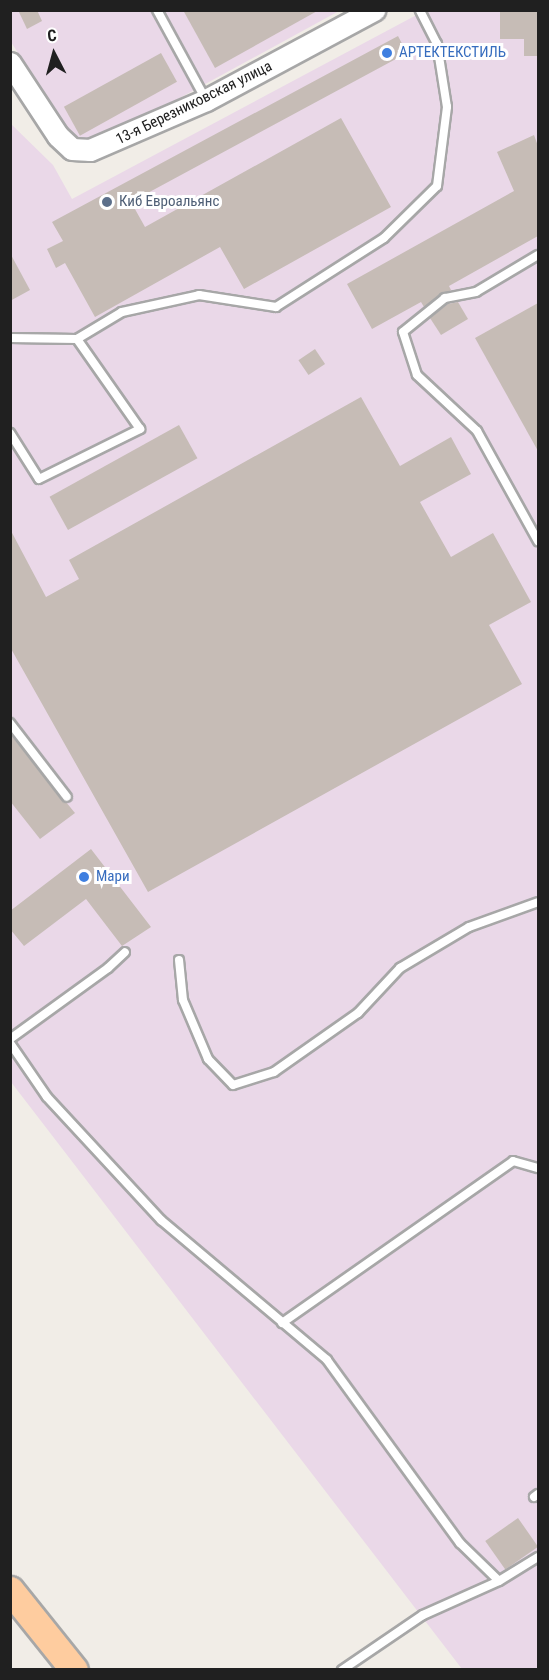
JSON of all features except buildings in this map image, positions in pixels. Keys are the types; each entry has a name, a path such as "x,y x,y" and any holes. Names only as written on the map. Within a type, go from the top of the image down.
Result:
{"main road":[{"path":"10,1590 74,1670"}],"street":[{"name":"13-я Березниковская улица","path":"10,63 51,128 69,147 80,151 109,145 206,100 374,10"}],"lane":[{"path":"157,10 206,100"},
{"path":"10,338 77,339 122,312 199,295 276,307 384,238 437,186 447,107 437,44 420,10"},
{"path":"538,255 476,292 446,298 403,332 417,375 477,431 538,541"},
{"path":"10,432 39,479 140,429 77,339"},
{"path":"10,723 67,797"},
{"path":"179,960 183,1000 208,1059 233,1085 274,1072 358,1014 400,968 469,927 538,902"},
{"path":"125,952 108,968 10,1041 47,1097 161,1220 327,1360 460,1543 500,1581"},
{"path":"282,1323 513,1161 538,1168"},
{"path":"342,1670 423,1615 500,1581 538,1557"}],"shaded area":[{"path":"11,11 339,11 176,100 86,142 74,140 11,42"},
{"path":"424,11 538,11 538,1669 462,1669 11,1082 10,123 53,165 72,199"}],"place":[{"name":"АРТЕКТЕКСТИЛЬ","path":"387,53"},
{"name":"Киб Евроальянс","path":"107,202"},
{"name":"Мари","path":"84,877"}]}
